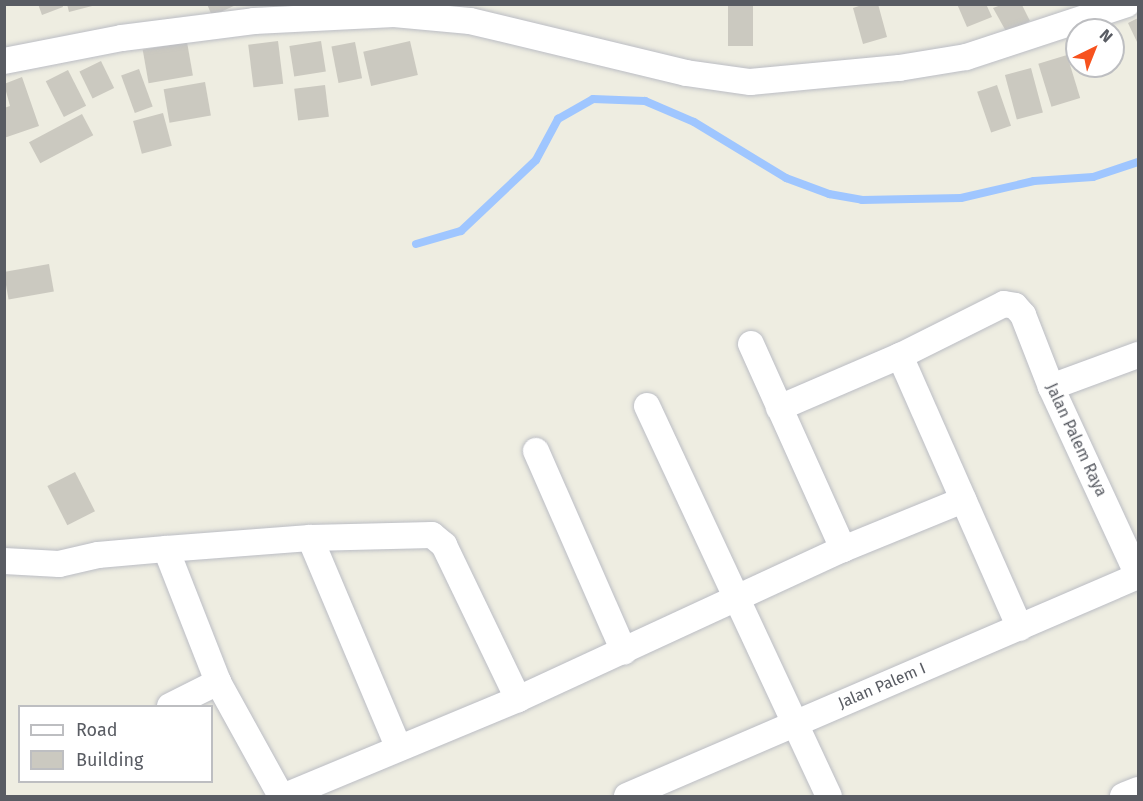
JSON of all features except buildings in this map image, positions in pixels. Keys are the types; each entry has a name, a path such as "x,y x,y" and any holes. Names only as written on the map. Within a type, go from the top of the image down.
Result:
{"street":[{"path":"4,61 123,38 320,11 394,14 470,21 686,73 750,82 900,68 966,57 1126,4"},
{"name":"Jalan Palem Raya","path":"900,356 1004,304 1015,306 1023,315 1051,387 1138,576"},
{"path":"751,344 843,549"},
{"path":"1051,387 1138,355"},
{"path":"779,408 900,356 1020,628"},
{"path":"647,406 797,722 829,796"},
{"path":"536,451 624,651"},
{"path":"166,549 218,682 283,796 398,746 518,699 738,600 843,549 963,500"},
{"path":"4,561 59,564 98,555 166,549 310,538 432,535 438,538 518,699"},
{"path":"310,538 398,746"},
{"name":"Jalan Palem I","path":"627,796 660,790 797,722 1138,576"},
{"path":"172,705 218,682"},
{"path":"1124,796 1138,790"}],"waterway":[{"path":"416,244 461,231 536,160 558,119 593,99 645,101 694,122 786,178 829,194 862,200 961,198 1034,181 1093,177 1138,162"}]}
